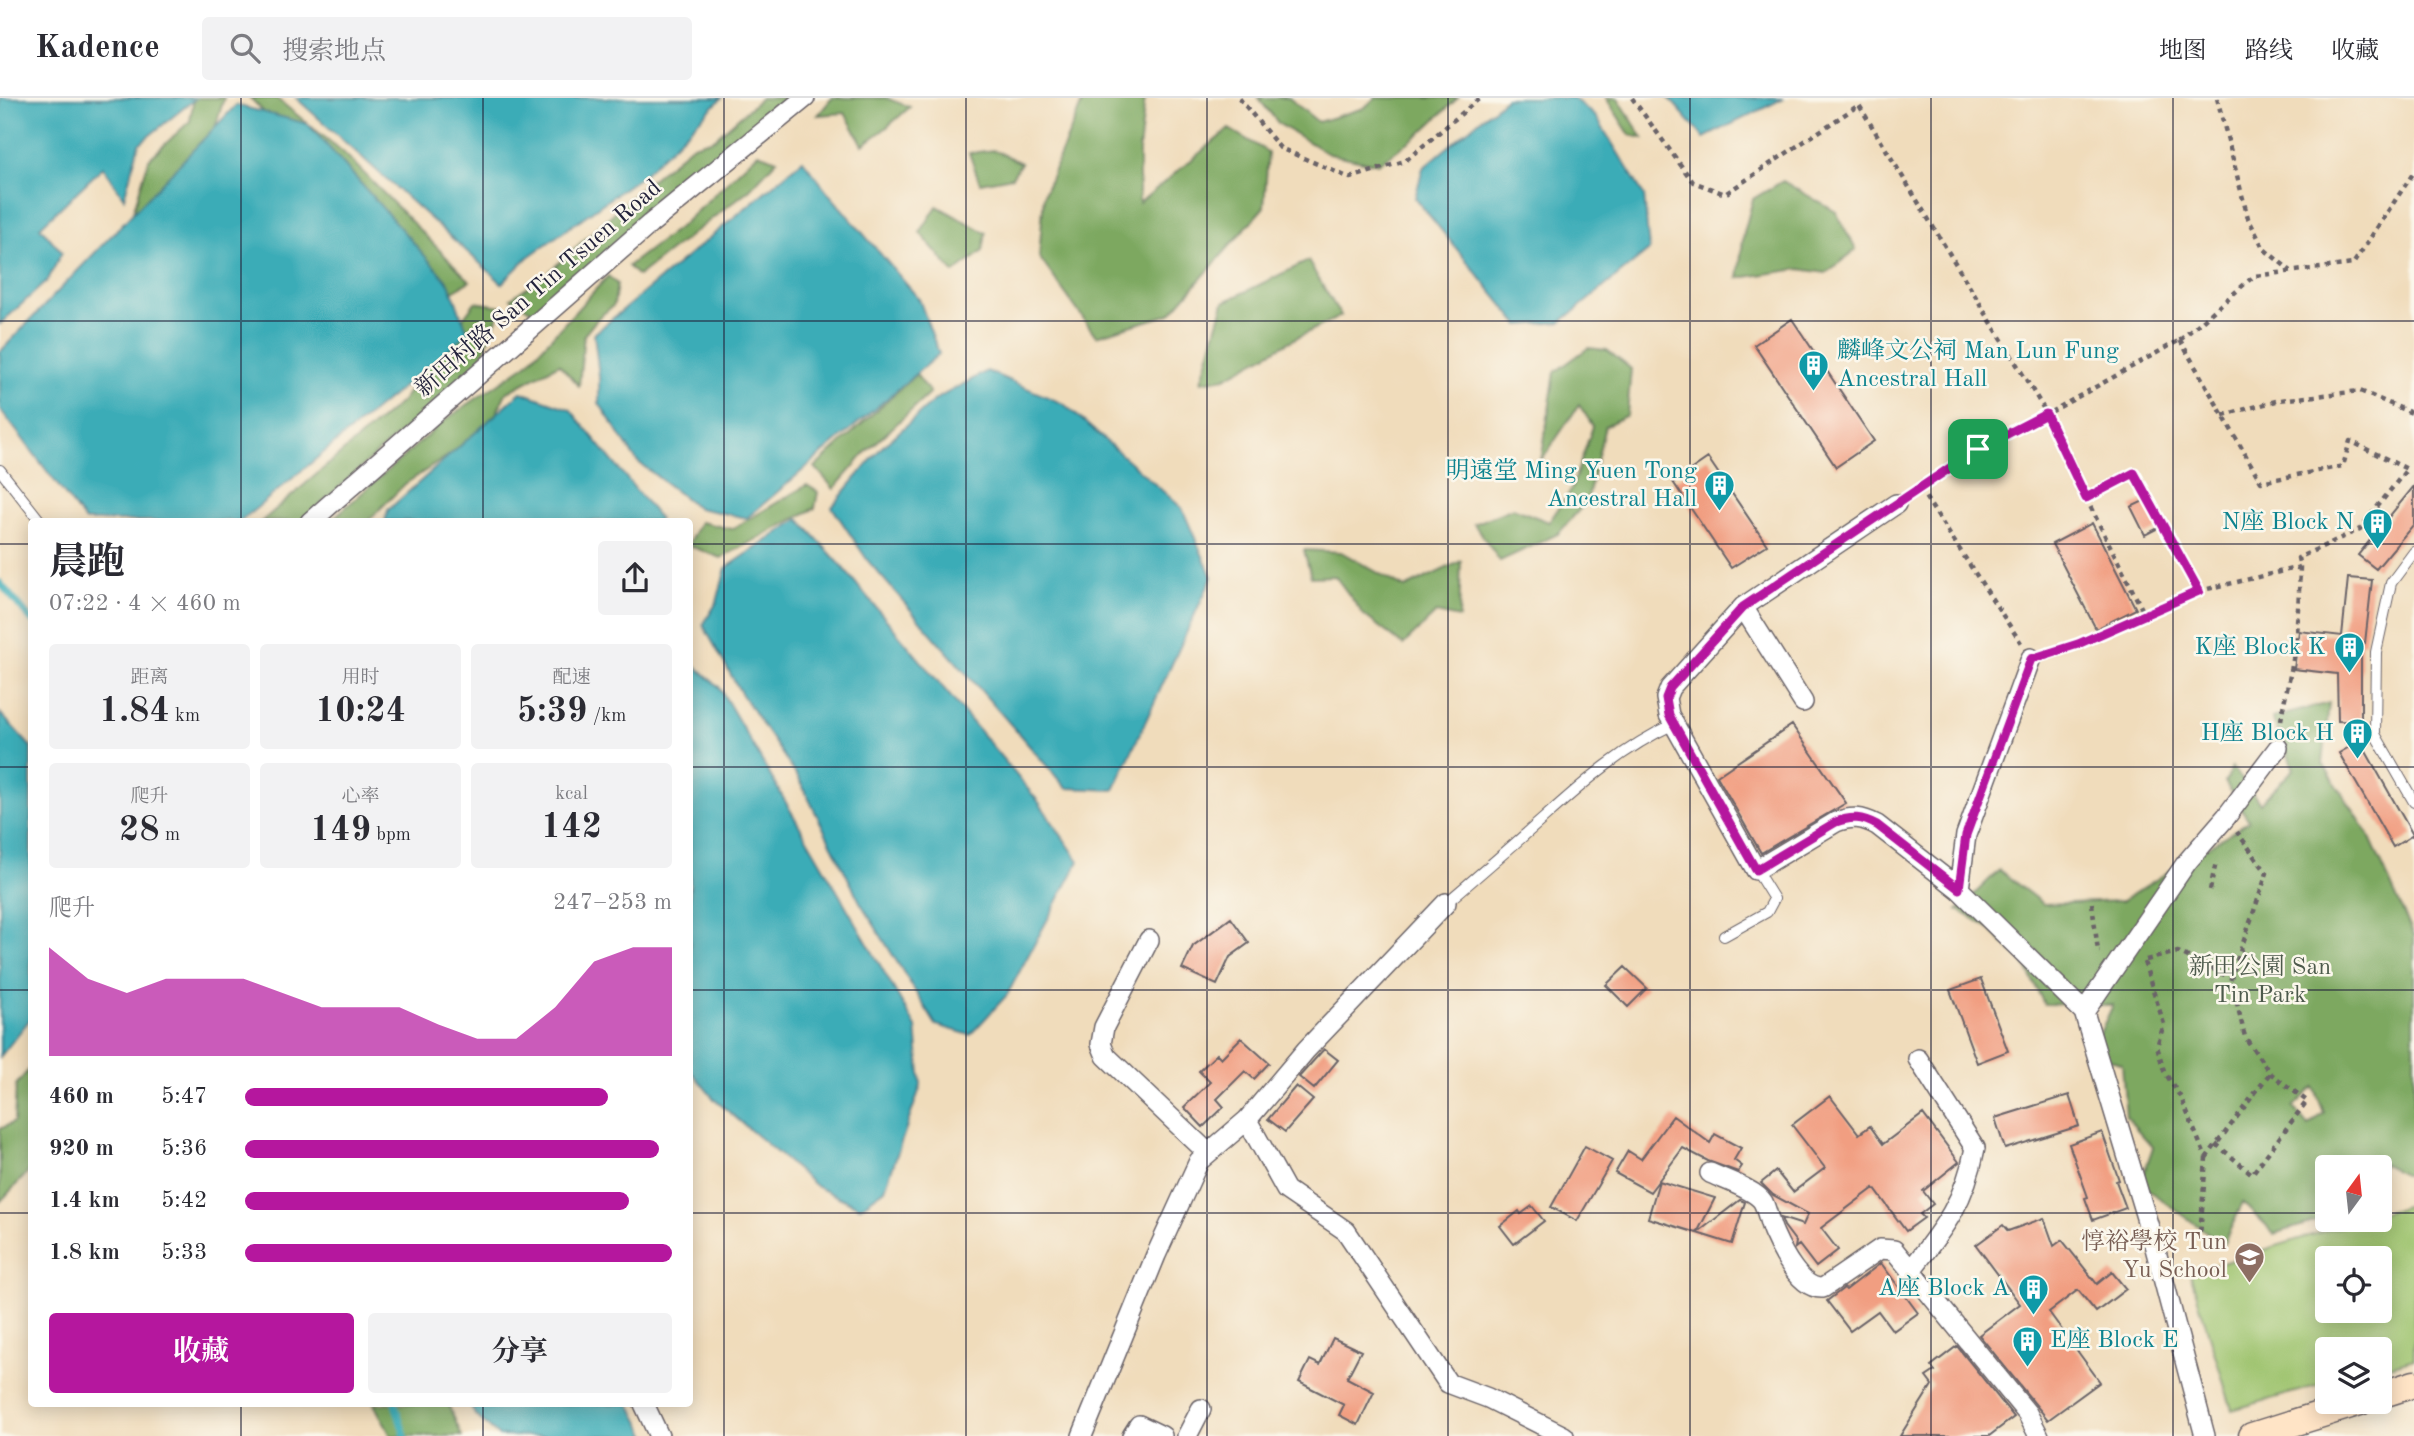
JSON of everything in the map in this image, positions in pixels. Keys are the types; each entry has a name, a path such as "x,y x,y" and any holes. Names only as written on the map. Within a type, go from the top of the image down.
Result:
{"main road":[{"path":"2392,1391 2414,1384"},
{"path":"2252,1436 2322,1414"}],"street":[{"name":"新田村路 San Tin Tsuen Road","path":"315,518 650,224 805,98"},
{"path":"1896,504 1743,607 1670,688 1666,705 1756,870 1836,822 1851,817 1864,818 1877,825 1959,889 2084,1013 2154,1244 2205,1436"},
{"path":"1743,607 1803,702"},
{"path":"1959,889 1966,835 2031,659"},
{"path":"2084,1013 2187,862 2226,817 2278,748"},
{"path":"1082,1436 1156,1255 1199,1161 1247,1120 1306,1051 1446,903"},
{"path":"1149,940 1104,1027 1101,1044 1106,1056 1208,1153"},
{"path":"1911,1270 1947,1225 1970,1177 1975,1148 1918,1059"},
{"path":"1247,1120 1286,1190 1346,1231 1448,1383 1488,1398 1564,1436"},
{"path":"1710,1173 1754,1194 1762,1201 1773,1233 1800,1279 1810,1286 1823,1288 1880,1249 1894,1250 2027,1413 2039,1436"},
{"path":"645,1407 659,1436"},
{"path":"1187,1436 1201,1409"},
{"path":"1132,1436 1139,1425 1162,1436"}],"lane":[{"path":"0,470 38,518"},
{"path":"2414,552 2391,583 2376,652 2375,734 2414,802"},
{"path":"1446,903 1582,784 1650,735 1674,724"},
{"path":"1724,936 1767,912 1772,905 1774,899 1756,870"}],"path":[{"path":"1238,98 1280,148 1350,177 1405,161 1480,98"},
{"path":"1632,98 1693,183 1725,194 1859,106 2046,414 2145,615"},
{"path":"2217,98 2248,218 2264,250 2291,272"},
{"path":"1896,504 1978,449 2180,340 2254,276 2353,264 2414,172"},
{"path":"2180,340 2261,482 2343,466 2350,441 2407,469 2360,528 2298,558 2299,617 2283,703"},
{"path":"2223,415 2280,400 2360,391 2414,414"},
{"path":"2086,498 2134,473 2199,591"},
{"path":"1920,489 2031,659 2078,644 2199,591 2300,567"},
{"path":"2216,1144 2252,1174 2307,1101 2270,1073 2245,1037 2231,978 2267,873 2226,817"},
{"path":"2092,903 2098,951 2125,953 2144,961 2178,952 2231,978"},
{"path":"2144,961 2164,1024 2157,1046 2164,1071 2181,1098 2206,1158 2200,1236"},
{"path":"2206,1158 2270,1073"}],"green space":[{"path":"194,98 224,98 204,165 129,225 149,159 190,121"},
{"path":"250,98 276,98 343,152 470,281 435,301 285,133"},
{"path":"761,98 793,98 535,313 511,298 549,272 693,145 714,139"},
{"path":"832,98 886,98 910,107 863,145 845,113 818,115"},
{"path":"1084,98 1145,98 1139,151 1139,203 1229,129 1268,152 1264,207 1170,314 1096,336 1039,257 1044,194"},
{"path":"1258,98 1289,98 1318,122 1364,108 1375,98 1458,98 1421,133 1378,164 1329,154 1279,124"},
{"path":"1606,98 1618,98 1643,138 1630,135"},
{"path":"994,150 1021,163 1012,177 980,183 969,153"},
{"path":"758,153 777,160 750,189 638,276 628,266 682,225"},
{"path":"1783,181 1836,212 1856,250 1826,273 1799,269 1738,278 1744,233 1753,199"},
{"path":"937,206 986,233 983,251 954,273 920,233"},
{"path":"1308,261 1341,316 1225,378 1201,382 1224,302"},
{"path":"608,276 617,284 614,305 598,318 584,335 579,386 559,364 506,393 489,429 405,484 371,518 334,518 445,420 527,364"},
{"path":"475,302 502,306 479,363 304,518 266,518 401,402"},
{"path":"1588,348 1607,350 1631,369 1627,415 1605,426 1587,501 1558,534 1500,561 1474,524 1513,508 1549,522 1571,490 1593,426 1579,405 1541,461 1555,372"},
{"path":"916,374 930,393 866,452 834,489 815,467"},
{"path":"807,485 818,492 815,508 721,558 693,547 693,535 700,522 732,529"},
{"path":"1304,550 1341,552 1405,588 1461,561 1459,618 1436,613 1403,645 1364,615 1335,576 1311,577"},
{"name":"新田公園 San Tin Park","path":"2329,703 2323,764 2368,833 2414,936 2414,1179 2392,1168 2392,1155 2315,1155 2315,1222 2274,1234 2243,1203 2223,1244 2140,1184 2153,1147 2126,1117 2122,1064 2091,1052 2113,1005 2044,1004 2024,963 1985,925 1958,910 1999,870 2043,904 2122,901 2249,821 2225,782 2232,767 2260,803 2294,769 2272,718","holes":["2314,1087 2324,1113 2308,1126 2293,1107"]},
{"path":"28,1071 28,1172 0,1202 0,1129 14,1122 16,1085"},
{"path":"2414,1203 2414,1359 2392,1365 2392,1337 2315,1337 2315,1386 2232,1410 2190,1273 2322,1232 2392,1232 2392,1210"},
{"path":"376,1407 449,1407 462,1436 391,1436"}],"water":[{"path":"0,98 196,98 139,144 124,198 103,167 40,227 62,252 48,280 0,324"},
{"path":"296,98 722,98 644,174 528,257 502,283"},
{"path":"1506,98 1573,98 1596,117 1644,195 1649,250 1561,322 1519,325 1415,198 1423,168"},
{"path":"1669,98 1784,98 1704,138"},
{"path":"236,105 308,124 449,283 468,333 245,518 83,518 0,409 0,352"},
{"path":"803,160 919,299 939,354 747,518 698,508 637,461 599,403 594,334"},
{"path":"987,371 1064,404 1182,508 1212,577 1114,790 1066,788 868,561 832,507 881,448 936,399"},
{"path":"521,392 570,409 659,518 386,518 388,510"},
{"path":"799,519 1038,801 1079,861 1007,995 970,1035 936,1025 860,902 799,779 741,693 703,625 717,602 726,568"},
{"path":"693,664 719,687 916,1027 921,1085 885,1189 860,1207 817,1187 714,1099 693,1074"},
{"path":"0,713 28,744 28,1022 0,1057"},
{"path":"471,1407 632,1407 647,1436 499,1436 475,1415"}],"building":[{"name":"麟峰文公祠 Man Lun Fung Ancestral Hall","path":"1792,319 1874,441 1836,467 1754,345"},
{"name":"明遠堂 Ming Yuen Tong Ancestral Hall","path":"1708,458 1767,545 1731,568 1673,482"},
{"path":"2414,486 2414,524 2376,569 2358,555"},
{"path":"2150,498 2164,525 2145,535 2131,507"},
{"path":"2092,523 2136,609 2096,629 2052,544"},
{"path":"2348,578 2372,580 2365,643 2361,642 2361,722 2338,721 2337,674 2294,669 2299,631 2342,636"},
{"path":"1792,725 1846,803 1761,853 1717,776"},
{"path":"2360,741 2413,835 2393,847 2339,753"},
{"path":"1231,918 1249,943 1230,957 1217,985 1182,969 1193,946"},
{"path":"1625,967 1647,988 1628,1007 1606,985"},
{"path":"1981,979 2008,1051 1977,1063 1950,990"},
{"path":"1241,1038 1269,1063 1254,1079 1245,1071 1217,1099 1224,1107 1203,1127 1184,1107 1210,1082 1199,1071 1217,1054 1221,1058"},
{"path":"1324,1049 1338,1060 1314,1089 1299,1077"},
{"path":"1296,1086 1313,1100 1285,1132 1268,1119"},
{"path":"2069,1095 2079,1126 2005,1149 1995,1118"},
{"path":"1830,1096 1859,1134 1870,1126 1883,1144 1923,1114 1959,1162 1923,1191 1933,1204 1920,1214 1924,1218 1906,1231 1874,1188 1821,1228 1838,1250 1816,1267 1799,1245 1795,1248 1796,1242 1781,1218 1803,1225 1808,1214 1773,1195 1761,1183 1776,1171 1793,1192 1825,1168 1792,1125"},
{"path":"1673,1116 1710,1143 1715,1134 1741,1148 1734,1160 1742,1166 1738,1172 1683,1148 1650,1192 1615,1173 1628,1151 1641,1159"},
{"path":"2102,1132 2126,1208 2093,1220 2085,1198 2088,1197 2069,1144"},
{"path":"1585,1146 1612,1161 1577,1221 1551,1207"},
{"path":"1659,1181 1715,1198 1697,1233 1648,1218"},
{"path":"1740,1200 1745,1202 1732,1244 1697,1233"},
{"path":"1532,1206 1544,1221 1514,1244 1500,1226 1519,1211 1521,1214"},
{"path":"2044,1218 2054,1246 2062,1240 2097,1284 2112,1272 2126,1289 2096,1312 2078,1290 2049,1312 2100,1382 2048,1420 1979,1335 2020,1304 1976,1245 2003,1225 2008,1231"},
{"path":"1881,1263 1918,1313 1893,1331 1878,1311 1850,1331 1827,1301"},
{"path":"1333,1338 1361,1351 1347,1378 1374,1392 1358,1425 1339,1415 1344,1405 1299,1382 1310,1360 1320,1365"},
{"path":"1957,1346 2014,1417 1989,1436 1900,1436 1932,1385 1926,1377 1935,1371 1931,1366"}],"waterway":[{"path":"0,583 28,616"},
{"path":"396,1407 405,1436"}],"place":[{"name":"麟峰文公祠 Man Lun Fung Ancestral Hall","path":"1814,393"},
{"name":"明遠堂 Ming Yuen Tong Ancestral Hall","path":"1720,513"},
{"name":"N座 Block N","path":"2377,550"},
{"name":"K座 Block K","path":"2349,675"},
{"name":"H座 Block H","path":"2357,761"},
{"name":"惇裕學校 Tun Yu School","path":"2250,1284"},
{"name":"A座 Block A","path":"2033,1316"},
{"name":"E座 Block E","path":"2027,1368"}],"route":[{"path":"2046,414 2086,498 2134,473 2199,591 2078,644 2031,659 1976,814 1966,835 1959,889 1877,825 1864,818 1851,817 1836,822 1756,870 1669,715 1666,698 1670,688 1743,607 1978,449 2046,414"}]}
